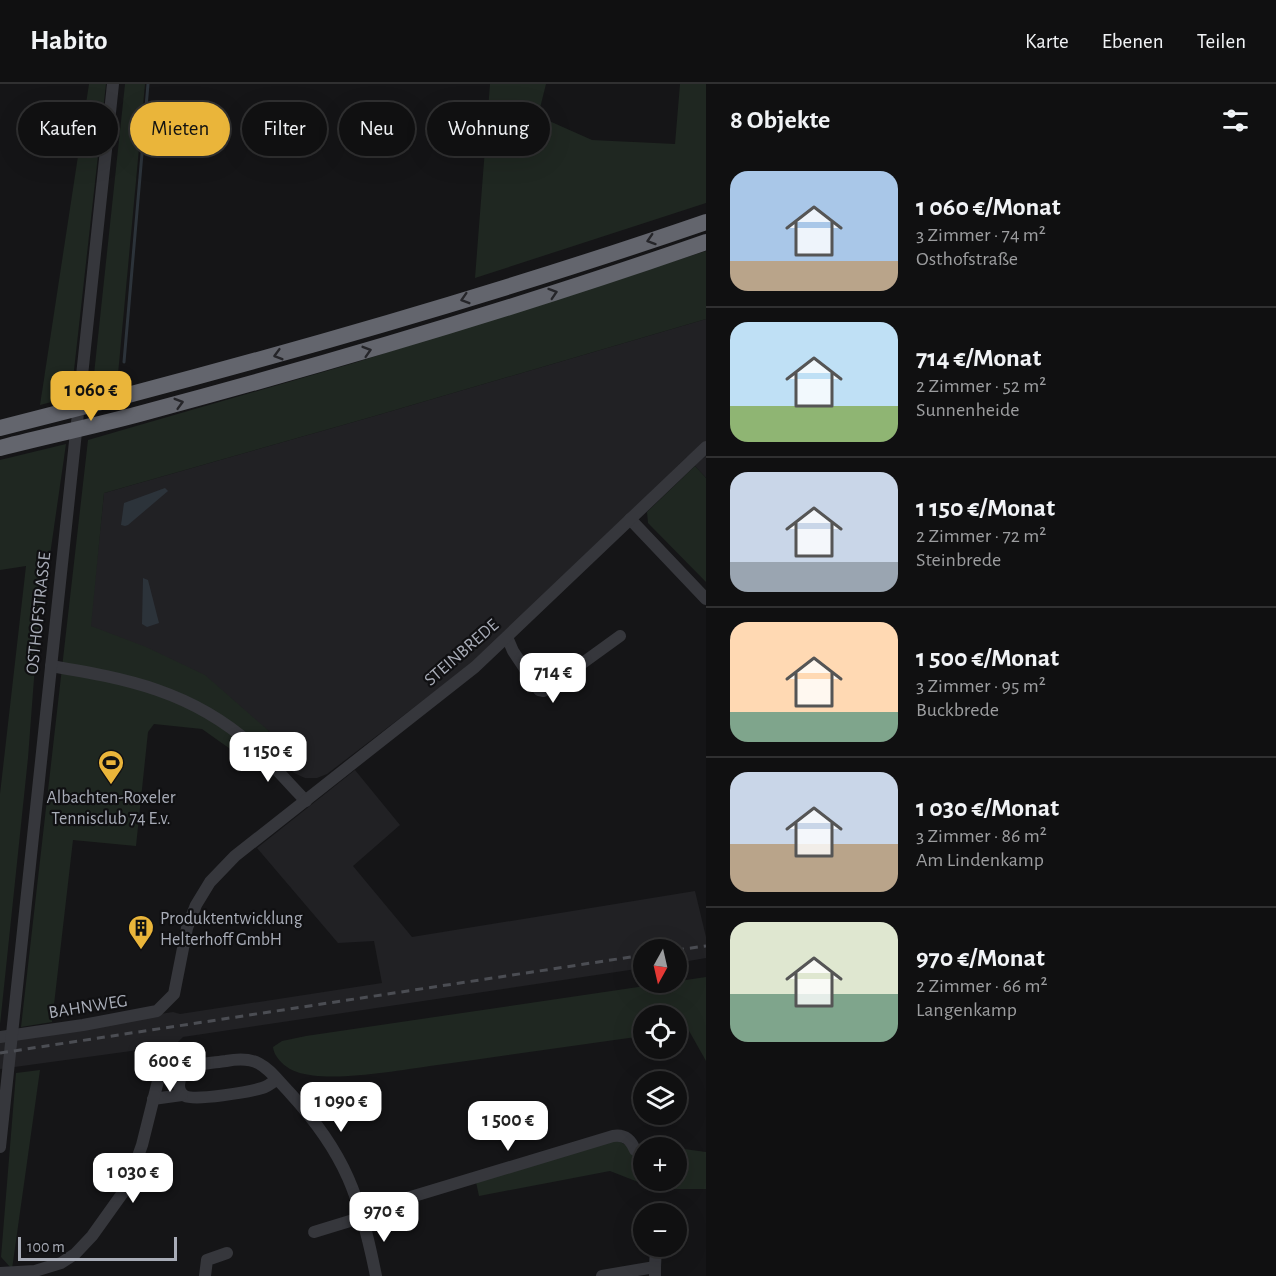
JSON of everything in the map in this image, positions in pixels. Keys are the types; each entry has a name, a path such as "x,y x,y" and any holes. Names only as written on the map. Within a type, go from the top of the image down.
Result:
{"highway":[{"path":"0,428 152,390 344,336 514,285 706,222"},
{"path":"0,448 147,412 350,356 519,304 706,242"}],"street":[{"name":"OSTHOFSTRASSE","path":"0,1147 112,84"},
{"name":"STEINBREDE","path":"174,994 189,920 210,882 235,856 475,667 706,447"},
{"path":"630,519 706,599"},
{"path":"507,637 513,651 539,690 544,692 620,636"},
{"path":"51,666 115,677 158,689 194,706 252,745 306,801"},
{"name":"BAHNWEG","path":"0,1037 141,1015 157,1011 174,994"},
{"path":"277,1079 265,1088 197,1098 188,1098 182,1095 179,1089 180,1075 188,1068 239,1058 253,1060 267,1068 277,1079 306,1111 343,1163 362,1214 376,1276"},
{"path":"0,1273 36,1274 75,1254 92,1236 127,1187 135,1168 161,1069"},
{"path":"153,1099 182,1095"},
{"path":"315,1232 362,1214 613,1136 628,1138 633,1145"},
{"path":"205,1276 207,1260 227,1253"},
{"path":"602,1276 656,1271"}],"shaded area":[{"path":"89,84 106,84 104,102 86,102"},
{"path":"125,84 145,84 143,102 130,102 130,156 138,156 117,385 92,393 118,156"},
{"path":"490,84 546,84 542,102 489,102"},
{"path":"680,84 706,84 706,203 475,278 484,156 550,156 550,121 592,140 675,144"},
{"path":"78,156 98,156 71,397 40,405"},
{"path":"706,251 706,319 104,493 91,626 146,647 205,675 269,731 250,763 202,729 154,724 148,732 136,846 73,840 52,1022 21,1027 88,440 354,363"},
{"path":"706,319 706,478 687,457 472,663 327,774 317,778 305,778 294,773 262,740 269,731 90,626 104,493"},
{"path":"66,444 36,652 28,758 0,1025 0,794 26,566 0,570 0,460"},
{"path":"695,466 706,478 706,582 648,523 647,512"},
{"path":"165,488 168,491 128,525 121,525 124,503"},
{"path":"143,578 148,580 159,623 147,627 142,624"},
{"path":"355,770 400,825 353,866 412,937 695,891 706,937 706,958 687,961 687,939 633,939 633,970 183,1037 175,1045 0,1069 0,1039 382,983 374,941 338,943 257,848"},
{"path":"706,977 706,1061 687,1029 687,1005 633,1005 633,1037 362,1075 326,1076 297,1072 282,1062 273,1047 282,1041 306,1036 633,988 633,993 687,993 687,980"},
{"path":"40,1070 12,1269 1,1257 16,1073"},
{"path":"617,1140 633,1147 633,1180 610,1171 479,1196 476,1182"},
{"path":"687,1149 706,1152 706,1189 687,1189"}],"waterway":[{"path":"124,362 148,84"}],"railway":[{"path":"687,949 706,946"},
{"path":"0,1053 633,957"}],"place":[{"name":"Albachten-Roxeler Tennisclub 74 E.v.","path":"111,786"},
{"name":"Produktentwicklung Helterhoff GmbH","path":"141,951"}]}
